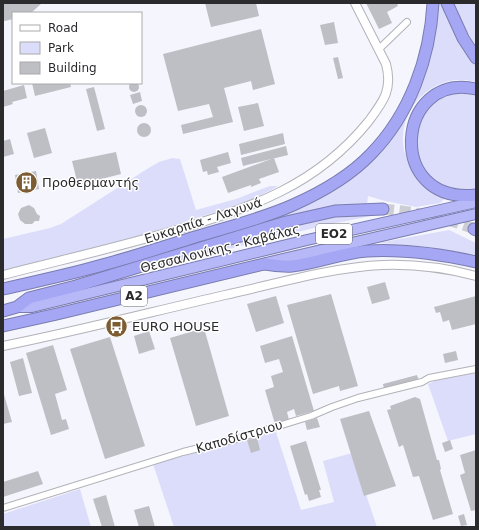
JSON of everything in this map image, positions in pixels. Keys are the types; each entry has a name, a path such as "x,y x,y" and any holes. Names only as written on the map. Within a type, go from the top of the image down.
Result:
{"highway":[{"path":"3,289 105,265 272,213 308,198 335,183 371,154 389,131 404,106 417,81 425,56 430,36 433,3"},
{"path":"447,3 463,38 476,58"},
{"path":"476,89 456,88 438,94 430,100 423,106 414,122 410,142 411,152 417,168 429,182 437,188 454,195 476,195"},
{"name":"Θεσσαλονίκης - Καβάλας","path":"17,307 32,307 307,240 476,202"},
{"name":"Α2","path":"3,311 17,307 29,298 76,286 286,222 335,211 383,209"},
{"name":"Θεσσαλονίκης - Καβάλας","path":"264,264 476,214"},
{"name":"Α2","path":"3,326 264,264 290,266 347,254 399,251 436,254 476,262"}],"street":[{"name":"Ευκαρπία - Λαγυνά","path":"3,275 120,246 221,217 259,203 301,181 322,167 344,148 362,129 383,100 388,86 386,64 355,3"},
{"path":"379,49 407,22"},
{"path":"3,346 72,332 320,274 354,268 400,265 443,269 476,276"},
{"name":"Καποδίστριου","path":"3,508 183,452 236,439 311,416 332,406 422,382 429,378 476,369"}],"green space":[{"path":"438,3 442,3 476,63 476,82 453,80 434,87 423,95 414,104 408,115 404,127 403,140 405,153 413,170 426,183 446,197 440,203 416,207 368,196 367,204 281,219 280,215 340,185 373,160 396,130 416,90 433,44"},
{"path":"453,3 474,3 476,8 476,45 464,27"},
{"path":"476,92 476,189 464,190 441,185 429,177 414,149 424,110 446,94"},
{"path":"172,158 180,159 196,210 236,199 270,186 278,186 258,197 237,205 170,227 99,247 3,271 3,239 61,224 147,169 159,162"},
{"path":"363,212 376,215 326,225 160,266 299,222"},
{"path":"449,230 476,243 476,257 439,249 378,243"},
{"path":"476,373 476,434 448,441 428,384 437,380"},
{"path":"276,432 301,510 334,502 323,461 352,453 377,527 174,527 153,464"},
{"path":"80,489 91,527 3,527 3,514"}],"building":[{"path":"3,3 42,3 32,12 12,12 12,19 3,20"},
{"path":"205,3 256,3 259,16 211,27"},
{"path":"366,3 397,3 398,6 387,12 392,23 379,29"},
{"path":"334,22 338,43 325,45 320,25"},
{"path":"261,29 275,84 253,90 251,81 224,88 233,122 183,134 181,125 213,117 209,104 178,111 163,54"},
{"path":"338,57 343,78 338,79 333,58"},
{"path":"32,84 70,84 71,87 35,96"},
{"path":"131,84 139,85 139,89 136,92 132,92 129,89 129,85"},
{"path":"24,85 27,98 12,102 13,104 3,107 3,91"},
{"path":"94,87 105,129 97,131 86,89"},
{"path":"140,92 142,101 133,104 130,95"},
{"path":"258,103 264,126 244,131 238,107"},
{"path":"139,105 143,105 147,111 143,117 139,117 135,113 135,109"},
{"path":"144,123 149,125 151,130 149,135 144,137 139,135 137,130 139,125"},
{"path":"45,128 52,153 34,158 27,133"},
{"path":"283,133 285,144 241,155 239,144"},
{"path":"10,139 14,154 3,157 3,141"},
{"path":"286,146 288,155 243,166 241,158"},
{"path":"116,152 121,174 78,185 72,161"},
{"path":"228,152 231,163 217,167 219,172 208,175 207,171 203,172 200,160"},
{"path":"274,158 279,172 259,179 261,183 228,193 222,177"},
{"name":"Προθερμαντής","path":"36,171 39,189 18,193 15,175"},
{"path":"29,205 34,208 40,216 39,221 35,221 32,224 25,224 20,220 18,214 21,208"},
{"path":"385,282 390,299 372,304 367,287"},
{"path":"331,294 358,386 340,391 339,386 313,394 287,305"},
{"path":"276,296 284,323 256,332 247,304"},
{"path":"476,296 476,324 452,330 449,320 443,322 440,312 436,313 434,307"},
{"path":"204,328 229,416 196,426 170,338"},
{"path":"149,331 155,349 139,354 134,336"},
{"path":"292,336 314,411 296,416 294,409 287,412 289,420 275,424 265,390 274,387 271,376 283,372 279,359 265,363 260,346"},
{"path":"110,337 145,446 105,459 70,349"},
{"path":"53,345 67,390 55,394 62,420 66,419 69,429 51,435 26,353"},
{"path":"456,351 458,360 445,363 443,354"},
{"path":"23,358 32,393 19,396 10,362"},
{"path":"417,375 419,381 384,389 383,384"},
{"path":"3,391 12,422 3,424"},
{"path":"415,397 420,399 437,460 439,460 440,470 453,514 433,520 419,476 413,477 403,445 399,447 387,410 391,409 390,406"},
{"path":"369,411 396,486 364,496 340,419"},
{"path":"317,418 320,427 307,430 305,422"},
{"path":"257,438 260,450 251,453 247,440"},
{"path":"450,440 453,449 445,452 442,443"},
{"path":"306,441 321,490 319,490 321,497 309,501 307,494 305,495 290,446"},
{"path":"476,450 476,510 471,511 460,475 465,473 460,455"},
{"path":"38,471 43,484 3,497 3,482"},
{"path":"106,495 115,527 102,527 93,499"},
{"path":"149,506 155,527 139,527 134,510"},
{"path":"464,514 467,525 461,526 458,516"}],"tunnel":[{"path":"383,209 452,221 474,229"}],"place":[{"name":"Προθερμαντής","path":"27,182"},
{"name":"EURO HOUSE","path":"116,326"}]}
